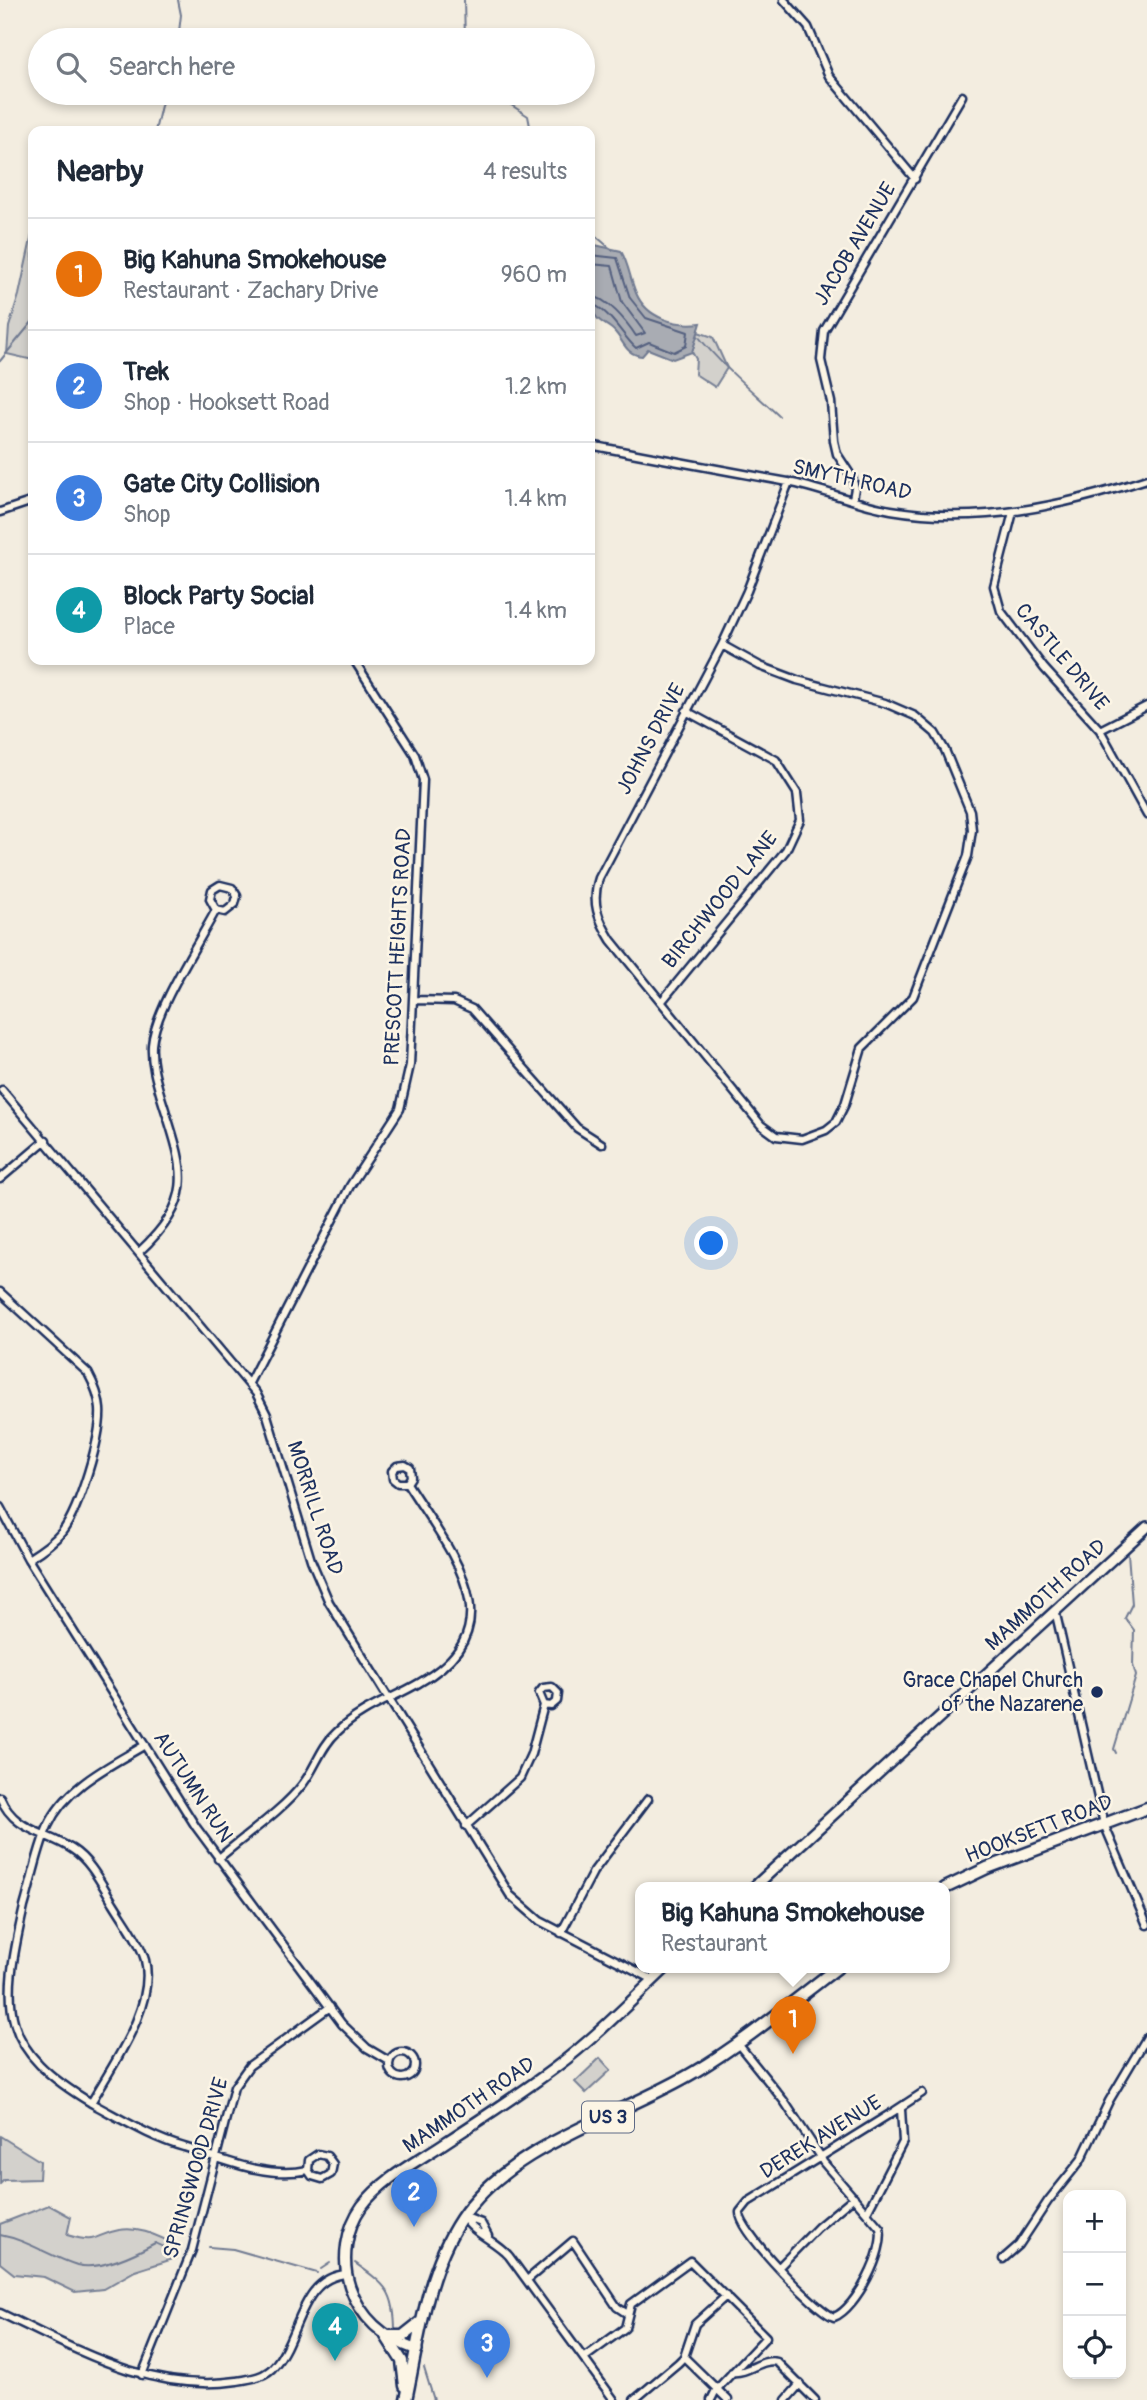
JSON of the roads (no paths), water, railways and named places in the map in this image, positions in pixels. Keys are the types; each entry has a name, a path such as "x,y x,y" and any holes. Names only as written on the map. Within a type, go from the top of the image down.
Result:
{"main road":[{"name":"MAMMOTH ROAD","path":"760,1882 1147,1527"},
{"name":"HOOKSETT ROAD","path":"950,1886 987,1868 1147,1808"},
{"name":"MAMMOTH ROAD","path":"416,2350 386,2336 360,2309 347,2274 346,2247 351,2227 361,2208 376,2190 558,2066 661,1973"},
{"name":"US 3","path":"406,2398 439,2261 463,2216 488,2188 517,2164 676,2083 738,2044 830,1973"},
{"path":"386,2336 403,2336 423,2321"},
{"path":"386,2336 402,2361 406,2398"}],"street":[{"path":"784,0 808,27 829,76 915,179"},
{"name":"JACOB AVENUE","path":"853,499 855,488 837,454 831,402 822,373 824,331 835,308 915,179 962,96"},
{"name":"SMYTH ROAD","path":"595,446 789,482 916,513 962,515 1013,512 1071,502 1147,479"},
{"name":"JOHNS DRIVE","path":"722,645 760,666 797,680 895,706 926,724 945,750 971,817 971,844 913,997 862,1048 840,1116 826,1130 802,1139 783,1138 771,1133 600,923 595,890 722,645 748,588 789,482"},
{"path":"0,512 28,503"},
{"name":"CASTLE DRIVE","path":"1013,512 996,573 995,599 1019,638 1100,730 1147,815"},
{"name":"PRESCOTT HEIGHTS ROAD","path":"249,1383 349,1186 400,1109 410,1065 422,819 421,767 357,665"},
{"path":"1100,730 1147,706"},
{"name":"BIRCHWOOD LANE","path":"662,1000 786,850 800,820 797,793 776,760 686,711"},
{"path":"220,885 232,888 237,896 235,904 225,912 216,910 210,899 212,890 220,885"},
{"path":"139,1252 173,1214 182,1176 178,1151 153,1069 155,1030 216,910"},
{"path":"415,1000 444,1000 472,1009 577,1128 602,1144"},
{"name":"MORRILL ROAD","path":"2,1090 249,1383 267,1415 318,1578 388,1699 510,1895 530,1914 561,1933 635,1970"},
{"path":"0,1179 46,1140"},
{"path":"0,1292 88,1373 100,1410 97,1436 71,1518 55,1539 28,1559"},
{"path":"218,1858 301,1788 336,1732 388,1699 429,1678 450,1662 465,1641 471,1616 465,1578 407,1483"},
{"name":"AUTUMN RUN","path":"0,1507 28,1559 218,1858 356,2038 389,2061 391,2072 398,2077 406,2078 414,2070 414,2059 408,2053 397,2053 389,2061"},
{"path":"1055,1610 1104,1824 1147,1925"},
{"path":"466,1826 520,1778 531,1754 544,1705"},
{"path":"145,1745 76,1789 54,1814 45,1836 8,1965 5,1984 8,2017 14,2036 36,2068 62,2088 155,2137 274,2174 308,2169"},
{"path":"0,1797 8,1814 16,1822 74,1850 86,1861 138,1942 146,1968 148,1984 141,2009 92,2103"},
{"path":"561,1933 593,1872 648,1799"},
{"name":"MORRILL ROAD","path":"640,1973 654,1980"},
{"name":"SPRINGWOOD DRIVE","path":"142,2375 192,2250 230,2100 240,2076 265,2053 330,2007"},
{"path":"1003,2259 1019,2245 1048,2201 1081,2160 1109,2101 1147,2037"},
{"path":"738,2044 791,2110 821,2157 853,2197 868,2210 880,2228 882,2242 860,2289 849,2305 834,2317 822,2311 779,2267 853,2197"},
{"name":"DEREK AVENUE","path":"779,2267 742,2225 740,2212 748,2202 901,2109 922,2093"},
{"path":"868,2210 903,2142 901,2109"},
{"path":"318,2154 327,2156 333,2164 331,2174 322,2179 312,2176 308,2169 309,2160 318,2154"},
{"path":"463,2216 474,2230 488,2236 527,2280 614,2400"},
{"path":"527,2280 573,2241 617,2307 626,2313"},
{"path":"584,2358 625,2328 629,2305 690,2261 765,2337 716,2390 711,2400"},
{"path":"0,2313 83,2353 142,2375 164,2380 216,2384 261,2376 276,2365 316,2290 332,2277 347,2274"},
{"path":"634,2400 684,2357 695,2324 726,2296"},
{"path":"684,2357 727,2400"},
{"path":"732,2372 742,2372 771,2360 777,2362 815,2400"},
{"path":"786,2400 800,2384"}],"water":[{"path":"595,245 621,251 636,293 647,309 655,315 672,322 701,323 692,352 673,359 648,349 642,356 632,353 613,330 595,315"}],"waterway":[{"path":"178,0 181,15 179,28"},
{"path":"464,0 465,28"},
{"path":"156,126 161,105"},
{"path":"511,105 528,116 530,126"},
{"path":"595,235 612,250"},
{"path":"0,361 28,327"},
{"path":"698,336 779,416"},
{"path":"1116,1753 1114,1749 1136,1676 1133,1665 1134,1630 1125,1618 1132,1604 1128,1553"},
{"path":"0,2235 67,2262 86,2266 107,2264 155,2243 166,2248 177,2248"},
{"path":"209,2247 233,2249 317,2273"},
{"path":"321,2269 330,2263"},
{"path":"355,2263 387,2290 395,2317 395,2331"},
{"path":"424,2368 434,2400"}],"place":[{"name":"Grace Chapel Church of the Nazarene","path":"1097,1692"},
{"name":"Big Kahuna Smokehouse","path":"793,2054"},
{"name":"Trek","path":"414,2227"},
{"name":"Block Party Social","path":"335,2361"},
{"name":"Gate City Collision","path":"487,2378"}]}
